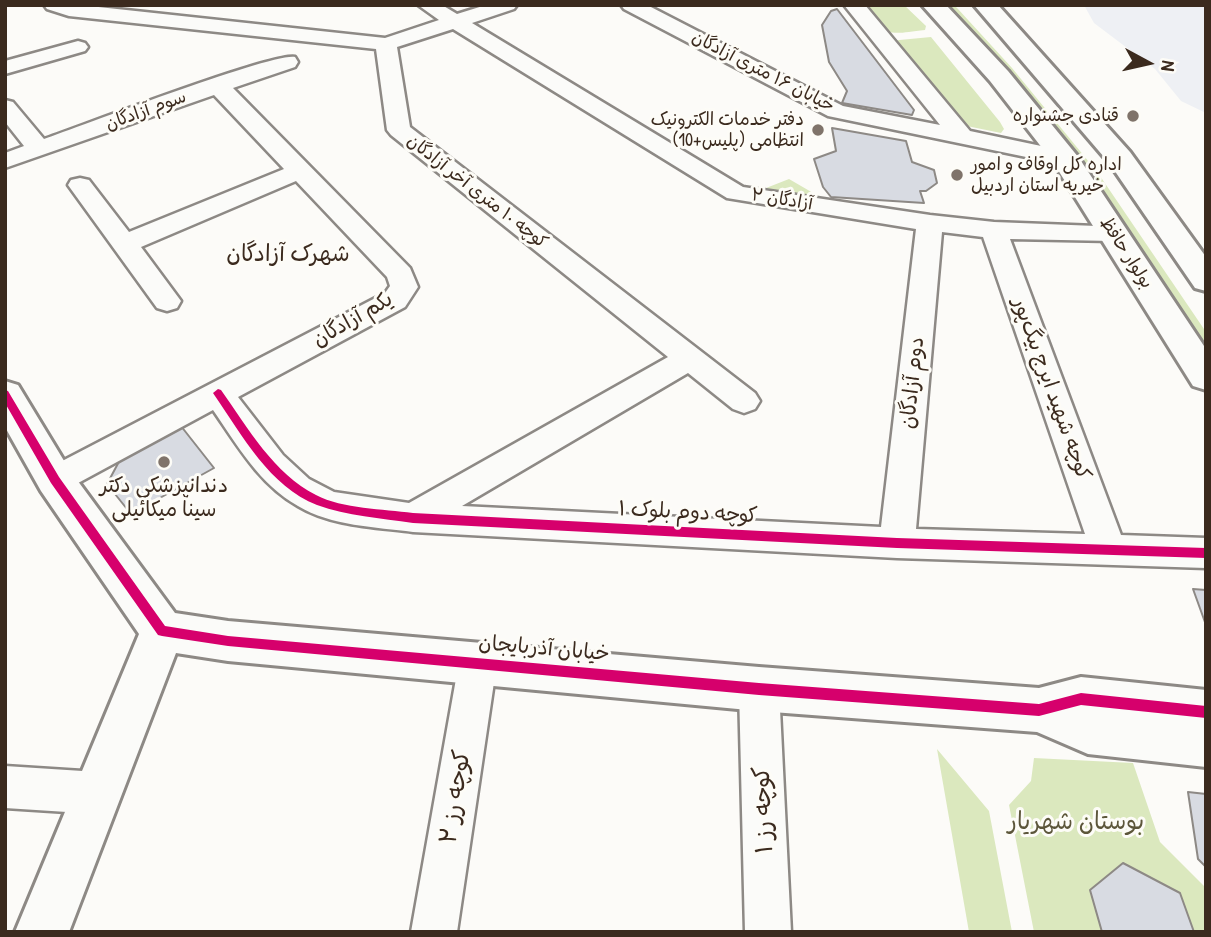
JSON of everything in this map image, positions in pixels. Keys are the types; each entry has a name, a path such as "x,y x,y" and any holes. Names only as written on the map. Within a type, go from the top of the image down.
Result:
{"street":[{"path":"229,5 255,28"},
{"name":"آزادگان ۲","path":"428,5 736,193 930,223 994,230 1113,233"},
{"path":"69,7 386,44 507,5"},
{"name":"خیابان ۱۶ متری آزادگان","path":"631,5 836,111 1065,158"},
{"path":"854,5 961,136"},
{"name":"بولوار حافظ","path":"933,5 999,76 1065,158 1206,377"},
{"path":"985,5 1120,158 1206,281"},
{"name":"کوچه ۱۰ متری آخر آزادگان","path":"386,44 399,130 744,401"},
{"path":"5,68 79,48"},
{"name":"سوم آزادگان","path":"5,162 287,62"},
{"name":"یکم آزادگان","path":"55,480 395,300 404,287 400,274 217,85"},
{"path":"5,107 39,149"},
{"path":"125,244 300,171"},
{"path":"80,185 167,301"},
{"name":"دوم آزادگان","path":"897,543 930,223"},
{"name":"کوچه شهید ایرج بیگ‌پور","path":"994,230 1108,549"},
{"path":"413,518 689,359"},
{"name":"کوچه دوم بلوک ۱","path":"218,393 284,478 313,499 363,511 413,518 897,543 1206,553"},
{"path":"5,394 55,480 162,631 42,932"},
{"name":"خیابان آذربایجان","path":"162,631 228,641 759,689 1039,710 1082,699 1206,712"},
{"name":"کوچه رز ۲","path":"434,932 478,662"},
{"name":"کوچه رز ۱","path":"759,689 768,932"},
{"name":"خیابان آذربایجان","path":"1039,710 1088,731 1206,744"},
{"path":"5,787 98,793"}],"shaded area":[{"path":"1084,5 1206,5 1206,113 1181,101 1155,69 1094,23"}],"green space":[{"path":"861,5 904,5 926,26 925,30 902,33 888,31 876,23"},
{"path":"946,5 954,5 1012,68 1098,173 1206,332 1206,349 1090,174 1049,121"},
{"path":"931,37 1000,122 1004,129 1001,133 957,124 889,41"},
{"path":"789,179 820,197 761,190"},
{"name":"بوستان شهریار","path":"937,749 989,811 1012,932 969,932"},
{"name":"بوستان شهریار","path":"1034,758 1133,763 1160,842 1206,888 1206,932 1194,932 1180,893 1123,863 1090,890 1102,932 1034,932 1009,805 1031,781"}],"building":[{"path":"837,9 914,110 912,115 842,103 847,91 829,62 822,25 831,11"},
{"path":"832,128 906,141 912,162 934,170 937,183 926,191 920,191 924,203 831,197 823,187 814,159 836,151"},
{"name":"دندانپزشکی دکتر سینا میکائیلی","path":"177,421 214,468 131,514 107,484 122,456"},
{"path":"1193,589 1206,590 1206,625"},
{"path":"1188,792 1206,794 1206,867 1198,859"},
{"path":"1123,863 1180,893 1194,932 1102,932 1090,890"}],"cycle path":[{"path":"218,393 259,451 297,489 322,502 361,511 413,518 897,543 1206,553"},
{"path":"5,394 55,480 162,631 228,641 759,689 1039,710 1081,699 1206,712"}],"place":[{"name":"قنادی جشنواره","path":"1133,116"},
{"name":"دفتر خدمات الکترونیک انتظامی (پلیس+10)","path":"818,130"},
{"name":"اداره کل اوقاف و امور خیریه استان اردبیل","path":"957,175"},
{"name":"دندانپزشکی دکتر سینا میکائیلی","path":"164,462"}],"district":[{"name":"شهرک آزادگان","path":"288,255"}]}
